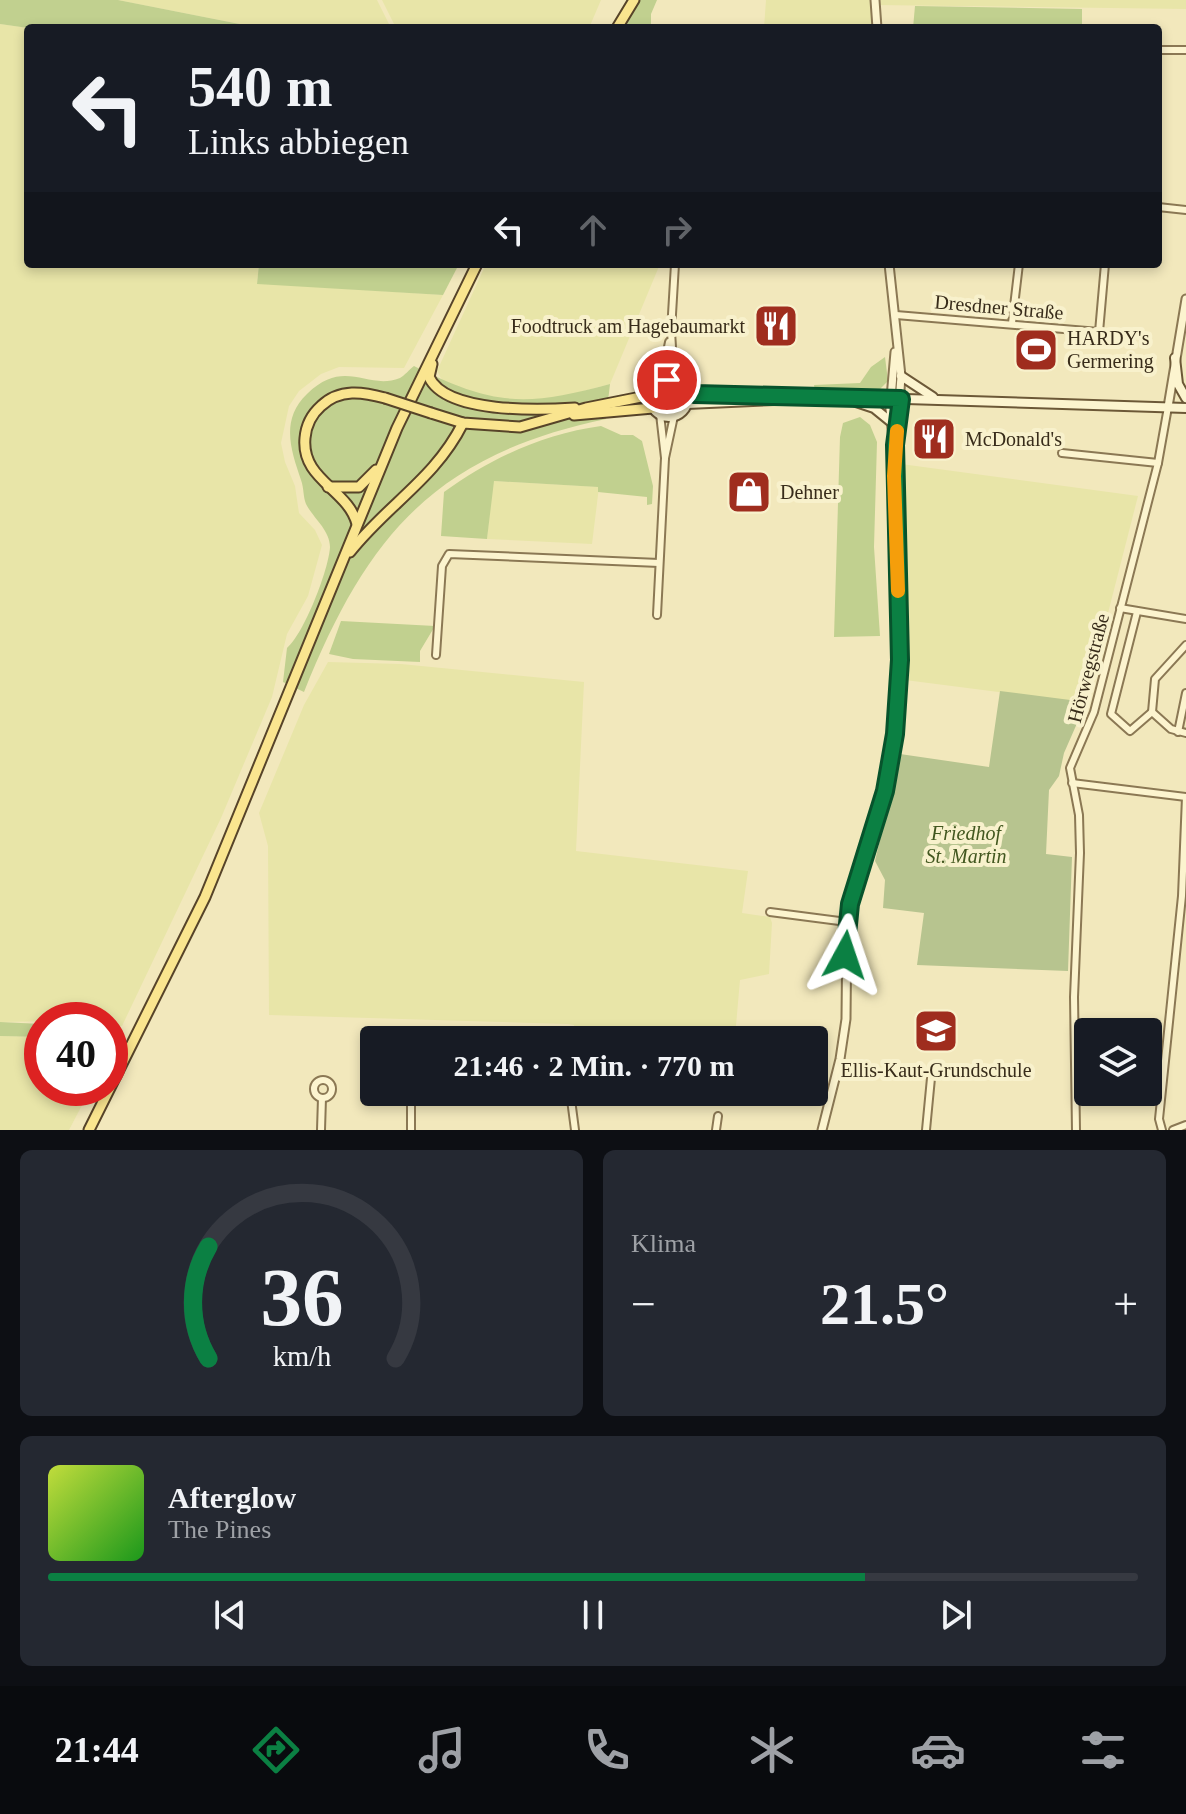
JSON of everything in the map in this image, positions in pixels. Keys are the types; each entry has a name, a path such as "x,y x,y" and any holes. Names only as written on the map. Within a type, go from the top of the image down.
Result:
{"main road":[{"path":"619,24 634,0"},
{"path":"89,1130 205,897 380,469 432,352 475,268"},
{"path":"432,352 429,377 435,386 450,394 502,408 586,408"},
{"path":"1175,358 1178,384 1186,398"},
{"path":"901,376 910,385 937,399"},
{"path":"357,524 352,509 316,475 305,451 306,431 314,413 330,400 349,393 385,398 463,423 520,427 586,408 651,395 661,381 674,380 687,392 750,392 786,398"},
{"path":"687,392 687,404"},
{"path":"651,395 656,411"},
{"path":"563,416 656,411 674,416 687,404 786,398 937,399 1186,408"},
{"path":"848,400 874,408 890,421"},
{"path":"343,561 380,515 438,465 463,423"},
{"path":"328,487 359,487 380,469"}],"street":[{"path":"875,0 877,24"},
{"path":"1162,50 1186,50"},
{"path":"1162,207 1186,210"},
{"path":"674,380 671,331 675,268"},
{"path":"822,1130 840,1059 846,1019 847,922 885,791 895,734 900,660 895,445 896,315 890,268"},
{"path":"1012,323 1019,268"},
{"name":"Dresdner Straße","path":"896,315 1099,332 1105,268"},
{"path":"1168,407 1186,299"},
{"path":"661,381 671,331"},
{"path":"895,445 890,421 901,376 896,338"},
{"name":"Hörwegstraße","path":"1076,1130 1074,1002 1080,853 1079,815 1071,765 1086,737 1158,463 1168,407"},
{"path":"656,411 665,458"},
{"path":"657,615 665,458 674,416"},
{"path":"1062,453 1158,463"},
{"path":"436,655 442,566 446,556 453,552 659,563"},
{"path":"1120,608 1186,619"},
{"path":"1137,612 1110,712 1130,731 1152,712 1155,679 1186,645"},
{"path":"1152,712 1182,732 1186,693"},
{"path":"1072,783 1186,797 1182,892 1159,1119 1162,1130"},
{"path":"770,912 847,922"},
{"path":"926,1130 931,1078"},
{"path":"321,1130 322,1098"},
{"path":"411,1106 411,1130"},
{"path":"572,1106 575,1130"},
{"path":"716,1130 718,1116"},
{"path":"1173,1130 1186,1125"}],"shaded area":[{"path":"118,0 377,0 389,24 240,24"},
{"path":"382,0 601,0 591,24 394,24"},
{"path":"766,0 1186,0 1186,9 874,5 875,24 764,24"},
{"path":"0,24 24,27 24,268 259,268 257,283 443,295 404,368 339,367 321,374 299,391 289,406 281,443 285,462 295,486 299,513 315,530 322,545 308,596 287,634 272,697 221,818 128,1013 128,1002 24,1002 24,1022 0,1022"},
{"path":"484,268 658,268 610,384 554,399 504,400 466,391 442,380 437,371"},
{"path":"901,464 1138,496 1085,703 905,680"},
{"path":"493,481 599,487 592,544 487,539"},
{"path":"328,662 401,664 584,682 576,851 748,871 742,913 770,917 769,974 740,980 736,1026 574,1026 269,1015 268,846 259,813 304,705"},
{"path":"0,1036 24,1037 24,1106 82,1106 69,1130 0,1130"}],"green space":[{"path":"0,0 118,0 240,24 24,24 24,27 0,24"},
{"path":"638,0 657,0 651,14 651,24 623,24"},
{"path":"915,6 1082,9 1082,24 913,24"},
{"path":"259,268 457,268 443,295 257,284"},
{"path":"885,357 888,381 880,389 815,390 814,385 860,383 871,367"},
{"path":"414,366 466,389 510,399 555,397 610,384 606,419 547,435 496,455 452,480 414,510 382,546 354,588 304,692 283,682 287,648 301,629 314,600 330,547 327,535 305,501 291,446 293,414 307,394 333,378 344,376 388,381 400,378"},
{"path":"669,384 679,388 683,398 679,408 669,412 659,408 655,398 659,388"},
{"path":"860,417 870,425 877,442 874,547 880,636 834,637 840,437 843,423"},
{"path":"601,426 621,435 633,435 642,441 653,486 652,504 647,505 647,497 598,492 598,487 494,481 487,539 441,536 444,492 480,468 518,449 559,435"},
{"path":"341,621 435,626 420,651 420,662 353,659 329,654"},
{"name":"Friedhof St. Martin","path":"1000,691 1078,701 1075,710 1082,712 1064,753 1059,776 1049,790 1046,854 1072,857 1068,971 917,965 924,913 883,908 885,880 875,861 900,754 989,767"},
{"path":"0,1022 24,1023 24,1037 0,1036"}],"slow traffic":[{"path":"897,431 894,476 898,591"}],"place":[{"name":"Foodtruck am Hagebaumarkt","path":"776,326"},
{"name":"HARDY's Germering","path":"1036,350"},
{"name":"McDonald's","path":"934,439"},
{"name":"Dehner","path":"749,492"},
{"name":"Ellis-Kaut-Grundschule","path":"936,1031"}],"route":[{"path":"667,380 681,384 687,392 695,394 750,392 786,398 901,399 895,445 900,660 895,734 885,791 850,904 845,955"}]}
